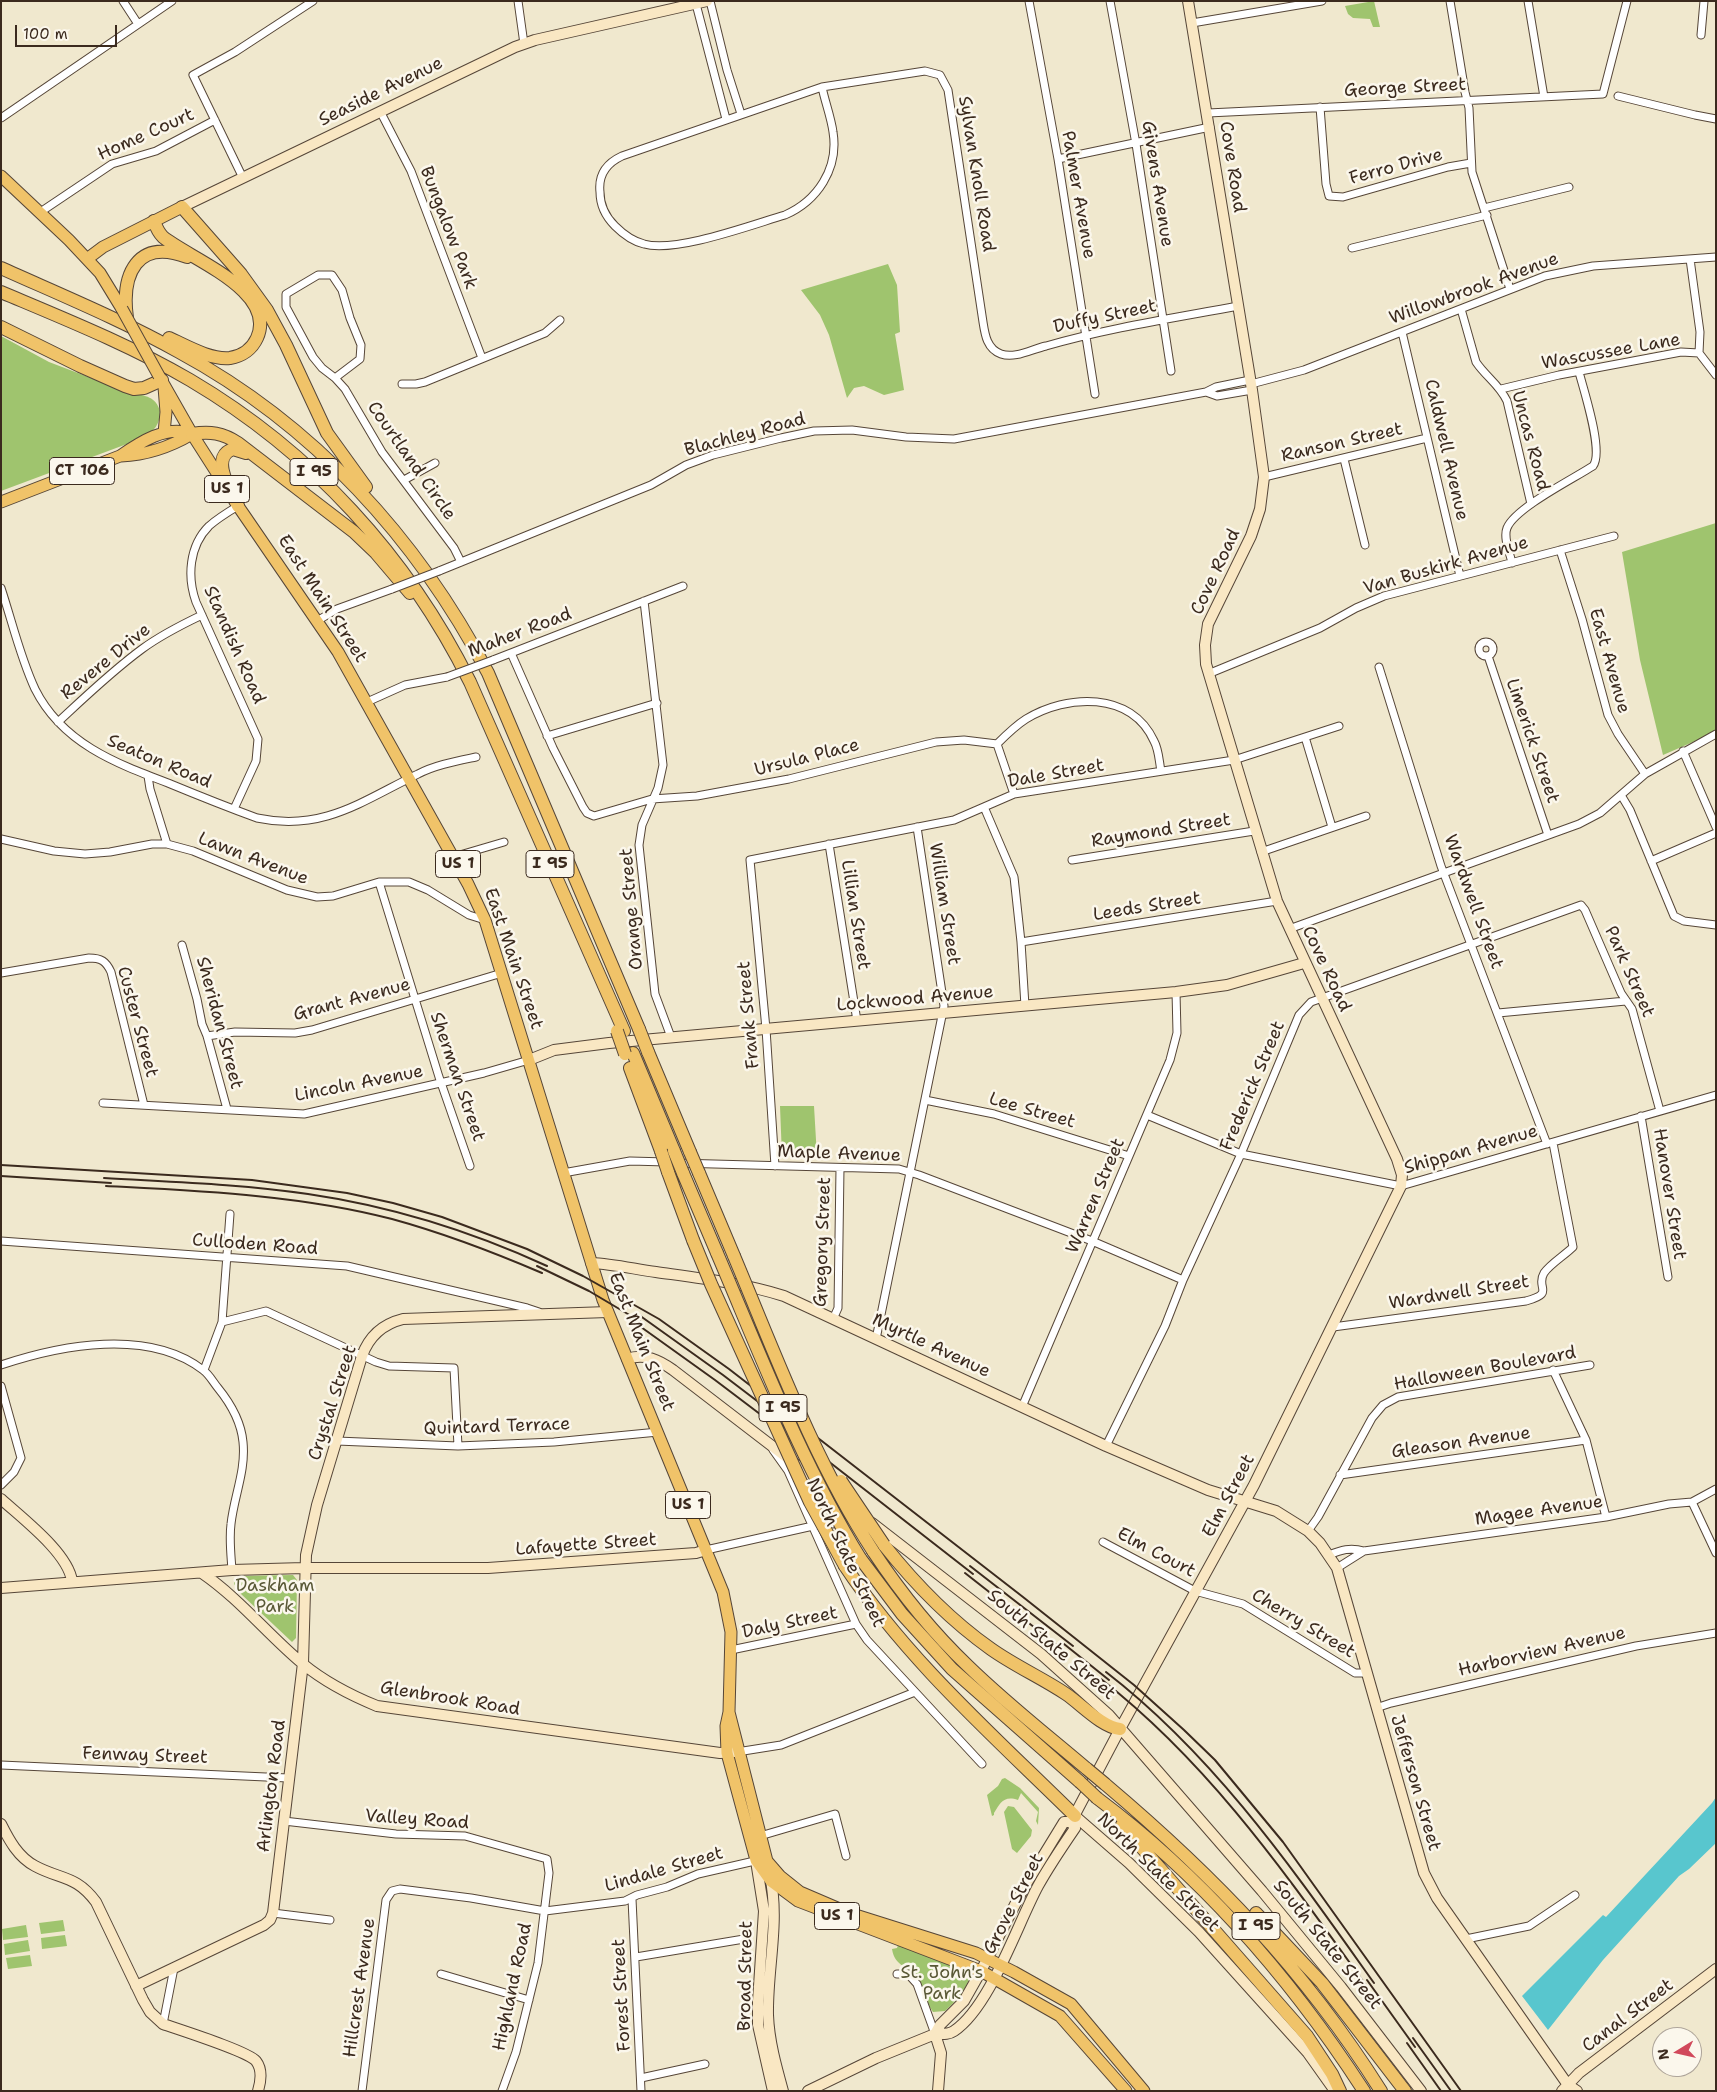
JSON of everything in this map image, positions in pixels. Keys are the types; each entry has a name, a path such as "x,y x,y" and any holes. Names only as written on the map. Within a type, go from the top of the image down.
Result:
{"highway":[{"path":"182,207 241,274 267,310 286,345 327,433 392,526"},
{"path":"32,283 210,355 224,358 238,356 249,349 257,339 259,331 259,316 252,302 239,288 213,268 162,236 154,221"},
{"path":"124,314 127,280 135,265 144,258 154,253 171,252 213,268"},
{"name":"I 95","path":"1,268 158,340 244,392 285,421 323,454 359,489 392,526 438,587 488,673 774,1351 842,1483 878,1548 917,1611 956,1654 1004,1699 1106,1784 1203,1870 1250,1918 1293,1969 1348,2042 1381,2091"},
{"name":"I 95","path":"1,292 168,368 210,392 270,435 314,472 360,519 406,576 447,638 480,704 590,956 629,1054 674,1151 809,1466 860,1558 902,1614 952,1669 1097,1798 1122,1816 1178,1866 1247,1936 1310,2012 1364,2091"},
{"path":"1,327 80,366 134,389 144,388 162,380"},
{"path":"192,434 213,432 226,436 343,522 366,543 447,638"},
{"path":"238,506 222,465 223,457 229,450 241,450 280,475"},
{"path":"629,1054 668,1172 711,1284 810,1502 845,1566 873,1606 907,1648 1073,1819"},
{"path":"878,1548 977,1640 1006,1660 1066,1694 1107,1726 1120,1729"},
{"path":"1097,1798 1307,2036 1332,2074 1340,2091"},
{"path":"1203,1870 1253,1910 1310,1969 1405,2091"}],"main road":[{"name":"Seaside Avenue","path":"87,259 104,247 182,207 524,44 708,1"},
{"name":"Cove Road","path":"1188,1 1208,113 1264,477 1260,509 1251,536 1208,624 1205,645 1208,674 1254,831 1277,901 1304,963 1397,1160 1402,1175 1401,1186"},
{"name":"East Main Street","path":"1,176 69,240 100,273 192,434 238,506 317,620 367,702 408,779 454,856 486,920 591,1264 627,1359 722,1588 728,1609 731,1650 729,1712 734,1727 732,1752 771,1882 798,1901 981,1971"},
{"path":"162,380 166,412 164,433"},
{"name":"CT 106","path":"138,450 164,433 181,430 192,434"},
{"name":"CT 106","path":"1,502 120,456 138,450 173,444 192,434"},
{"name":"Lockwood Avenue","path":"529,1060 554,1050 671,1037 1176,992 1227,985 1304,963"},
{"name":"Elm Street","path":"1073,1819 1195,1591 1246,1501 1401,1186"},
{"name":"Myrtle Avenue","path":"591,1264 608,1264 698,1277 784,1296 1106,1446 1208,1490 1246,1501"},
{"name":"Crystal Street","path":"303,1664 304,1568 318,1505 336,1441 362,1356 374,1334 396,1321 608,1312"},
{"name":"South State Street","path":"627,1359 642,1356 666,1365 766,1440 1054,1664 1104,1710 1246,1872 1330,1974 1421,2091"},
{"path":"1,1499 60,1555 67,1566 72,1582"},
{"name":"Jefferson Street","path":"1246,1501 1276,1511 1308,1531 1329,1555 1337,1568 1424,1873 1437,1898 1569,2089"},
{"name":"Lafayette Street","path":"202,1573 232,1570 304,1568 488,1568 696,1553 706,1550"},
{"path":"1,1588 202,1573"},
{"name":"Glenbrook Road","path":"202,1573 223,1587 303,1664 339,1689 378,1706 732,1752"},
{"name":"Arlington Road","path":"273,1912 303,1664"},
{"name":"East Main Street","path":"732,1752 760,1836 763,1860 780,1876 800,1892 849,1913 988,1958"},
{"name":"Grove Street","path":"808,2091 876,2058 935,2034 945,2035 953,2032 962,2024 995,1978 1038,1886 1075,1828 1073,1819 1064,1822 1023,1889 964,2001 940,2025 935,2034"},
{"name":"North State Street","path":"1073,1819 1141,1874 1199,1932 1308,2053 1335,2091"},
{"path":"1,1824 18,1853 34,1866 79,1883 89,1893 96,1902 150,2012 163,2024 248,2054 259,2067 261,2075 258,2091"},
{"name":"Broad Street","path":"763,1860 764,1911 758,2019 761,2046 773,2091"},
{"name":"Broad Street","path":"771,1882 773,1908 768,2016 775,2062 783,2091"},
{"path":"136,1986 264,1924 270,1920 273,1912"},
{"name":"US 1","path":"988,1958 1071,2004 1144,2091"},
{"name":"Canal Street","path":"1569,2089 1579,2073 1716,1969"},
{"name":"US 1","path":"981,1971 1060,2016 1126,2091"},
{"path":"935,2034 941,2053 938,2091"}],"street":[{"path":"123,1 138,24"},
{"path":"1,118 172,1"},
{"path":"243,178 193,75 235,52 313,1"},
{"path":"518,1 524,44"},
{"path":"708,1 726,70 741,114"},
{"name":"Palmer Avenue","path":"1029,1 1058,159 1095,394"},
{"name":"Givens Avenue","path":"1110,1 1136,144 1171,371"},
{"path":"1192,23 1322,1"},
{"path":"1450,1 1468,100 1471,163 1510,289"},
{"path":"1528,1 1544,97"},
{"name":"George Street","path":"1208,113 1603,94 1627,1"},
{"path":"1701,35 1704,1"},
{"path":"696,4 726,119"},
{"name":"Sylvan Knoll Road","path":"822,87 834,133 832,161 824,182 816,194 801,207 785,215 680,244 644,244 622,233 607,216 600,199 600,182 610,161 631,152 689,134 726,119 822,87 925,71 940,76 945,81 950,102 986,339"},
{"path":"1618,96 1695,115 1716,118"},
{"name":"Ferro Drive","path":"1320,107 1326,184 1329,196 1343,196 1448,167 1471,163"},
{"name":"Bungalow Park","path":"380,112 411,170 482,358"},
{"name":"Home Court","path":"39,213 112,164 156,151 215,120"},
{"path":"1058,159 1210,128"},
{"path":"1352,248 1569,187"},
{"name":"Willowbrook Avenue","path":"1251,385 1304,370 1545,276 1578,268 1716,257"},
{"path":"1690,259 1700,332 1699,353"},
{"name":"Courtland Circle","path":"335,378 360,359 362,350 339,284 332,275 318,275 286,294 286,307 317,362 345,389 382,452 454,548 461,562"},
{"name":"Duffy Street","path":"986,339 993,350 1006,355 1019,354 1087,336 1238,306"},
{"name":"Uncas Road","path":"1461,309 1476,362 1480,369 1501,389 1506,401 1531,504"},
{"path":"402,384 425,382 545,333 560,320"},
{"name":"Caldwell Avenue","path":"1402,332 1460,576"},
{"name":"Wascussee Lane","path":"1501,389 1559,374 1579,372 1681,352 1699,353 1716,375"},
{"path":"1512,563 1506,540 1506,529 1510,523 1531,504 1596,462 1595,436 1579,372"},
{"name":"Blachley Road","path":"317,620 337,610 652,485 686,464 713,455 814,431 852,430 914,438 954,439 1206,392 1218,396 1251,385"},
{"name":"Ranson Street","path":"1264,477 1427,438"},
{"path":"1344,458 1365,545"},
{"path":"404,480 434,463"},
{"name":"Standish Road","path":"234,809 256,761 258,739 202,615 192,590 190,579 193,555 198,542 209,527 238,506"},
{"name":"Van Buskirk Avenue","path":"1208,674 1320,628 1368,602 1614,536"},
{"name":"East Avenue","path":"1560,550 1582,619 1608,715 1618,734 1645,774"},
{"name":"Maher Road","path":"367,702 405,685 447,677 682,586"},
{"name":"Seaton Road","path":"1,588 27,670 44,704 74,738 106,758 234,809 270,820 314,819 349,810 430,768 476,756"},
{"name":"Orange Street","path":"644,601 663,765 660,783 642,825 639,845 654,994 671,1037"},
{"name":"Revere Drive","path":"58,722 142,648 202,615"},
{"name":"Ursula Place","path":"511,653 547,736 587,813 594,816 652,800 697,796 746,788 950,740 997,744"},
{"name":"Limerick Street","path":"1488,656 1548,835"},
{"name":"Wardwell Street","path":"1333,1326 1538,1298 1544,1289 1542,1280 1544,1273 1573,1247 1550,1144 1444,872 1379,667"},
{"path":"1014,794 997,744 1020,723 1048,708 1077,702 1104,702 1126,709 1146,727 1154,741 1161,771"},
{"path":"547,736 657,703"},
{"name":"Dale Street","path":"750,860 954,820 1014,794 1234,760 1339,726"},
{"path":"1289,928 1594,817 1645,774 1716,734"},
{"path":"1305,738 1332,827"},
{"path":"1684,751 1716,827"},
{"path":"148,776 150,789 167,844"},
{"path":"1621,795 1630,810 1674,916 1684,921 1716,925"},
{"path":"984,807 1013,872 1021,942 1025,1006"},
{"path":"1261,852 1366,816"},
{"name":"William Street","path":"876,1339 944,1001 917,827"},
{"name":"Raymond Street","path":"1072,860 1254,831"},
{"path":"1651,861 1716,833"},
{"name":"Lawn Avenue","path":"1,839 54,851 85,854 110,852 152,844 167,844 193,852 303,895 317,897 333,896 378,882 399,881 418,885 463,912 486,920"},
{"path":"454,856 504,842"},
{"name":"Lillian Street","path":"829,844 857,1020"},
{"name":"Frank Street","path":"750,860 766,1029 775,1166"},
{"name":"Sherman Street","path":"378,882 470,1166"},
{"name":"Leeds Street","path":"1021,942 1277,901"},
{"name":"Frederick Street","path":"1106,1446 1148,1363 1183,1280 1241,1154 1299,1015 1320,997 1581,905"},
{"name":"Park Street","path":"1581,905 1586,910 1621,993 1632,1009 1660,1111"},
{"name":"Sheridan Street","path":"182,944 197,999 197,1008 207,1036 227,1109"},
{"name":"Custer Street","path":"1,973 89,958 101,959 105,962 111,972 144,1105"},
{"name":"Grant Avenue","path":"207,1036 235,1032 294,1033 312,1030 502,973"},
{"name":"Warren Street","path":"1022,1407 1170,1060 1177,1033 1176,992"},
{"path":"1498,1013 1626,1001"},
{"name":"Lincoln Avenue","path":"103,1103 304,1114 518,1065 529,1060"},
{"name":"Shippan Avenue","path":"1147,1116 1241,1154 1401,1186 1716,1095"},
{"name":"Lee Street","path":"925,1100 994,1114 1129,1156"},
{"name":"Hanover Street","path":"1641,1116 1668,1277"},
{"name":"Maple Avenue","path":"563,1172 630,1161 899,1170 910,1172 1092,1241 1183,1280"},
{"name":"Gregory Street","path":"834,1318 838,1308 840,1168"},
{"path":"204,1370 222,1322 230,1214"},
{"name":"Culloden Road","path":"1,1241 347,1266 527,1308 546,1315"},
{"path":"502,1303 504,1316"},
{"path":"222,1322 266,1311 362,1356 390,1366 454,1368 458,1446"},
{"path":"1,1365 47,1352 126,1344 149,1346 166,1351 204,1370 232,1406 243,1439 244,1467 231,1526 232,1570"},
{"name":"Halloween Boulevard","path":"1308,1531 1318,1517 1372,1418 1383,1405 1393,1399 1590,1365"},
{"path":"1554,1370 1586,1440 1606,1517"},
{"path":"1,1386 21,1454 17,1468 1,1485"},
{"name":"Quintard Terrace","path":"336,1441 458,1446 554,1442 658,1432"},
{"name":"North State Street","path":"766,1440 788,1471 856,1624 867,1640 982,1764"},
{"name":"Gleason Avenue","path":"1340,1475 1586,1440"},
{"name":"Magee Avenue","path":"1329,1555 1350,1548 1364,1551 1606,1517 1669,1504 1692,1502 1716,1489"},
{"path":"1692,1502 1716,1553"},
{"name":"Lafayette Street","path":"706,1550 813,1526 868,1520"},
{"name":"Elm Court","path":"1103,1542 1195,1591"},
{"name":"Magee Avenue","path":"1337,1568 1364,1551"},
{"name":"Cherry Street","path":"1195,1591 1243,1604 1355,1673 1367,1673"},
{"name":"Daly Street","path":"731,1650 856,1624"},
{"name":"Harborview Avenue","path":"1376,1708 1636,1646 1716,1633"},
{"path":"732,1752 782,1745 915,1692"},
{"name":"Fenway Street","path":"1,1766 288,1778"},
{"path":"760,1836 834,1814 846,1856"},
{"name":"Valley Road","path":"284,1821 396,1834 464,1836 547,1859"},
{"name":"Highland Road","path":"502,2091 516,2052 537,1965 545,1911 548,1873 547,1859"},
{"name":"Lindale Street","path":"392,1891 400,1889 472,1898 545,1911 625,1901 698,1874 763,1860"},
{"name":"Hillcrest Avenue","path":"362,2091 386,1900 392,1891"},
{"path":"1466,1939 1528,1926 1575,1895"},
{"name":"Forest Street","path":"632,1898 642,2091"},
{"path":"273,1912 330,1920"},
{"path":"636,1957 744,1940"},
{"path":"163,2024 174,1968"},
{"path":"441,1974 529,2000"},
{"path":"898,1974 908,1974 917,1984 935,2034"},
{"path":"641,2078 705,2064"}],"green space":[{"path":"1374,1 1380,27 1373,27 1370,19 1353,18 1348,14 1345,6"},
{"path":"888,264 897,285 900,332 895,334 904,390 884,395 864,386 854,388 847,398 829,335 820,315 801,290"},
{"path":"1,336 49,362 133,394 150,398 156,403 160,411 158,424 143,438 1,491"},
{"path":"1716,523 1716,732 1663,755 1640,660 1622,552"},
{"path":"780,1106 814,1106 817,1157 782,1157"},
{"name":"Daskham Park","path":"293,1575 297,1580 296,1638 292,1642 241,1594 234,1584 235,1579 240,1576"},
{"path":"1005,1778 1020,1788 1039,1808 1038,1825 1036,1821 1038,1812 1021,1793 1018,1800 1006,1799 1003,1801 992,1816 987,1795"},
{"path":"1008,1806 1014,1807 1032,1830 1031,1836 1017,1853 1012,1849 1004,1812"},
{"path":"63,1920 65,1931 41,1934 39,1923"},
{"path":"26,1925 28,1937 3,1940 2,1929"},
{"path":"65,1935 67,1946 42,1949 41,1938"},
{"path":"28,1940 30,1951 5,1955 4,1944"},
{"name":"St. John's Park","path":"898,1945 969,1971 966,1987 945,2011 933,2012 917,1977 896,1959 892,1949 897,1948"},
{"path":"30,1955 32,1966 8,1969 6,1958"}],"water":[{"path":"1716,1797 1716,1843 1679,1876 1603,1960 1548,2030 1522,1996 1603,1915 1606,1917"}],"railway":[{"path":"1,1165 252,1180 347,1193 393,1203 442,1217 527,1249 583,1276 659,1319 729,1369 1023,1597 1134,1685 1184,1730 1215,1760 1283,1842 1461,2091"},
{"path":"1,1176 111,1183"},
{"path":"104,1178 257,1188 339,1199 430,1221 518,1253 547,1266"},
{"path":"106,1186 250,1195 322,1204 411,1224 486,1250 542,1273"},
{"path":"537,1266 589,1291 643,1323"},
{"path":"639,1315 786,1423"},
{"path":"634,1322 781,1430"},
{"path":"778,1422 973,1574"},
{"path":"970,1566 1073,1646"},
{"path":"965,1573 1067,1653"},
{"path":"1064,1644 1109,1680"},
{"path":"1106,1672 1146,1705 1218,1778 1283,1858 1374,1983"},
{"path":"1101,1679 1141,1712 1212,1785 1277,1864 1368,1988"},
{"path":"1367,1980 1415,2047"},
{"path":"1413,2038 1451,2091"},
{"path":"1407,2043 1441,2091"}]}
